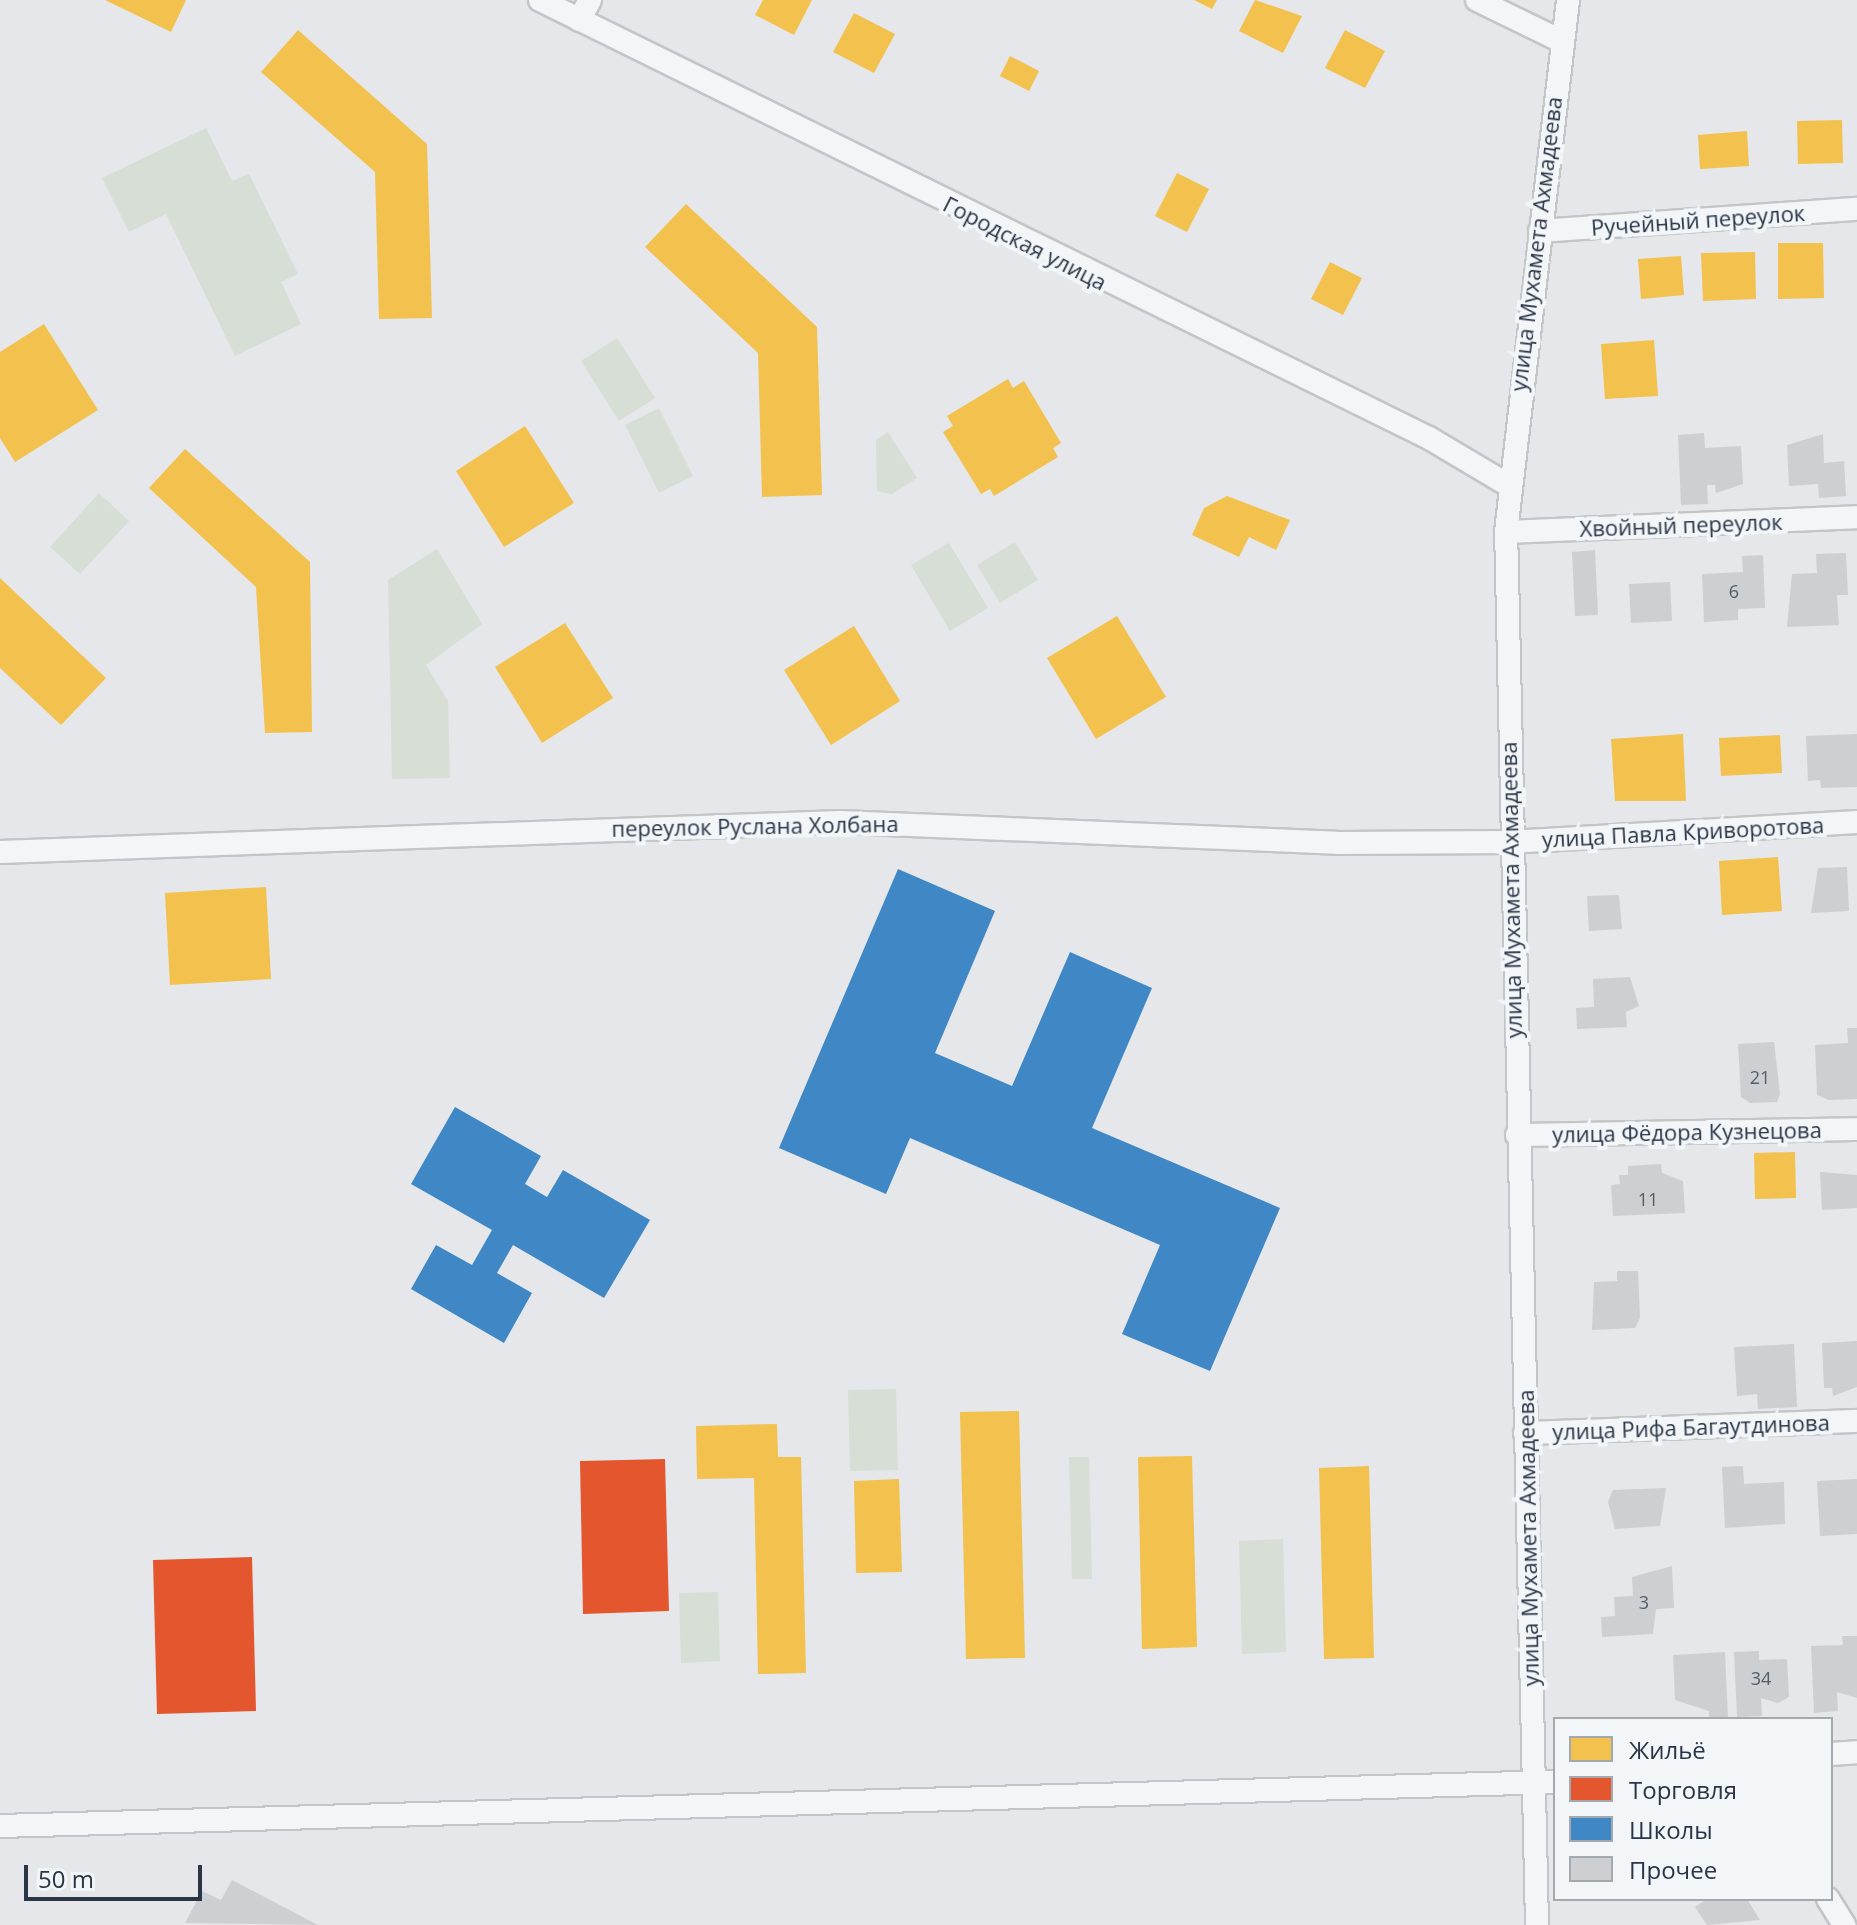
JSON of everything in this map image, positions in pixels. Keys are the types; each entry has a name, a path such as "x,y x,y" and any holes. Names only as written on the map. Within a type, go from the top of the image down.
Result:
{"street":[{"name":"Городская улица","path":"540,0 584,10 1429,438 1510,486"},
{"path":"1477,0 1559,40"},
{"name":"улица Мухамета Ахмадеева","path":"1537,1925 1544,1783 1525,1433 1509,842 1506,532 1559,40 1568,0"},
{"name":"Ручейный переулок","path":"1540,231 1857,209"},
{"name":"Хвойный переулок","path":"1506,532 1857,517"},
{"name":"переулок Руслана Холбана","path":"0,852 840,822 1337,843 1509,842"},
{"name":"улица Павла Криворотова","path":"1509,842 1857,822"},
{"name":"улица Фёдора Кузнецова","path":"1517,1135 1857,1129"},
{"name":"улица Рифа Багаутдинова","path":"1525,1433 1857,1421"},
{"path":"1833,1754 1857,1752"},
{"path":"0,1826 1544,1783"},
{"path":"1829,1901 1844,1925"}],"shaded area":[{"path":"206,128 232,181 249,174 298,274 281,282 301,324 235,356 166,214 129,232 102,178"},
{"path":"617,338 655,398 619,421 581,361"},
{"path":"659,408 693,476 659,493 625,425"},
{"path":"888,432 917,478 892,494 877,491 876,440"},
{"path":"99,493 129,521 80,574 50,547"},
{"path":"1015,542 1038,580 1000,603 977,565"},
{"path":"949,543 988,608 950,631 911,565"},
{"path":"437,549 482,624 426,665 448,701 450,778 392,779 388,580"},
{"path":"896,1389 898,1470 850,1471 848,1390"},
{"path":"1069,1457 1089,1457 1092,1579 1072,1579"},
{"path":"1283,1539 1286,1652 1242,1654 1239,1541"},
{"path":"718,1592 720,1661 681,1663 679,1593"}],"building: Жильё":[{"path":"105,0 186,0 171,32"},
{"path":"763,0 812,0 794,35 755,15"},
{"path":"1194,0 1217,0 1212,9"},
{"path":"1255,0 1302,16 1283,53 1239,31"},
{"path":"854,13 895,34 874,73 833,52"},
{"path":"298,30 427,144 432,318 379,319 375,172 261,72"},
{"path":"1345,30 1385,51 1365,88 1325,68"},
{"path":"1010,56 1039,71 1029,91 1000,76"},
{"path":"1842,120 1843,163 1798,164 1797,121"},
{"path":"1747,131 1749,166 1700,169 1698,135"},
{"path":"1177,173 1209,189 1187,232 1155,216"},
{"path":"686,204 817,327 822,495 762,497 758,353 645,247"},
{"path":"1778,243 1823,243 1824,298 1778,299"},
{"path":"1755,252 1756,299 1703,301 1701,253"},
{"path":"1681,256 1684,295 1641,299 1638,259"},
{"path":"1330,262 1362,278 1343,315 1311,299"},
{"path":"44,324 98,410 15,462 0,438 0,352"},
{"path":"1654,340 1658,396 1605,399 1601,344"},
{"path":"1008,379 1013,388 1024,381 1061,443 1053,448 1058,457 994,496 990,489 981,494 943,432 953,426 947,416"},
{"path":"525,426 574,503 504,547 456,471"},
{"path":"185,449 310,562 312,732 265,733 256,587 149,488"},
{"path":"1227,496 1290,520 1276,550 1249,537 1239,557 1192,535 1204,508"},
{"path":"0,578 106,678 61,725 0,668"},
{"path":"1117,616 1166,697 1096,739 1047,658"},
{"path":"565,623 613,698 542,743 495,667"},
{"path":"854,626 900,701 831,745 784,670"},
{"path":"1683,734 1686,801 1615,801 1611,739"},
{"path":"1780,735 1782,773 1721,776 1719,738"},
{"path":"1778,857 1782,911 1722,915 1719,861"},
{"path":"266,887 271,979 170,985 165,893"},
{"path":"1795,1152 1796,1198 1755,1199 1754,1153"},
{"path":"1019,1411 1025,1658 966,1659 960,1412"},
{"path":"777,1424 778,1457 801,1457 806,1673 758,1674 754,1478 697,1479 696,1426"},
{"path":"1192,1456 1197,1647 1142,1649 1138,1457"},
{"path":"1369,1466 1374,1658 1324,1659 1319,1468"},
{"path":"899,1479 902,1572 856,1573 854,1481"}],"building: Торговля":[{"path":"665,1459 669,1611 583,1614 580,1461"},
{"path":"252,1557 256,1711 157,1714 153,1560"}],"building: Школы":[{"path":"898,869 995,911 935,1053 1012,1086 1070,952 1152,988 1092,1128 1280,1208 1210,1371 1122,1334 1160,1245 910,1138 886,1194 779,1148"},
{"path":"455,1107 541,1156 525,1184 547,1197 563,1170 650,1220 604,1298 513,1245 497,1273 532,1293 504,1343 411,1289 436,1245 472,1265 492,1230 411,1184"}],"building: Прочее":[{"path":"1704,433 1705,448 1741,446 1743,484 1716,493 1715,485 1707,485 1708,504 1681,505 1678,435"},
{"path":"1823,434 1824,463 1844,461 1846,496 1819,498 1818,484 1789,486 1787,445"},
{"path":"1595,550 1598,615 1575,616 1572,552"},
{"path":"1846,553 1848,595 1837,595 1839,625 1787,627 1792,574 1817,573 1816,554"},
{"path":"1763,555 1765,608 1738,609 1738,620 1704,622 1702,574 1743,572 1742,556"},
{"path":"1670,582 1672,621 1631,623 1629,584"},
{"path":"1857,734 1857,787 1821,788 1820,780 1808,781 1806,736"},
{"path":"1847,867 1849,911 1811,913 1818,868"},
{"path":"1619,895 1622,929 1589,931 1587,896"},
{"path":"1630,977 1639,1006 1626,1012 1627,1027 1577,1029 1576,1008 1594,1007 1593,979"},
{"path":"1847,1028 1857,1028 1857,1099 1829,1100 1817,1095 1815,1045 1848,1043"},
{"path":"1774,1042 1780,1094 1777,1102 1750,1103 1741,1097 1738,1044"},
{"path":"1661,1164 1662,1173 1683,1181 1685,1213 1613,1216 1611,1185 1620,1184 1619,1175 1628,1175 1628,1166"},
{"path":"1820,1172 1857,1175 1857,1208 1822,1210"},
{"path":"1617,1271 1638,1271 1640,1318 1635,1328 1592,1330 1594,1282 1617,1281"},
{"path":"1857,1341 1857,1387 1833,1396 1832,1388 1824,1388 1822,1343"},
{"path":"1794,1344 1797,1407 1758,1409 1757,1394 1737,1396 1734,1347"},
{"path":"1743,1466 1744,1484 1784,1482 1785,1524 1725,1528 1722,1467"},
{"path":"1857,1479 1857,1534 1820,1536 1817,1481"},
{"path":"1666,1488 1660,1526 1615,1529 1608,1502 1613,1490"},
{"path":"1672,1566 1674,1608 1656,1609 1653,1634 1602,1637 1601,1617 1615,1616 1614,1597 1633,1596 1632,1577"},
{"path":"1842,1636 1857,1636 1857,1698 1837,1692 1838,1711 1814,1713 1811,1646 1843,1645"},
{"path":"1759,1651 1759,1660 1787,1659 1789,1697 1778,1703 1761,1698 1762,1716 1737,1717 1734,1652"},
{"path":"1725,1652 1728,1717 1709,1717 1709,1711 1675,1700 1673,1655"},
{"path":"232,1880 318,1925 185,1923 202,1891 221,1900"},
{"path":"1704,1901 1748,1901 1760,1920 1707,1925 1695,1907"}]}
